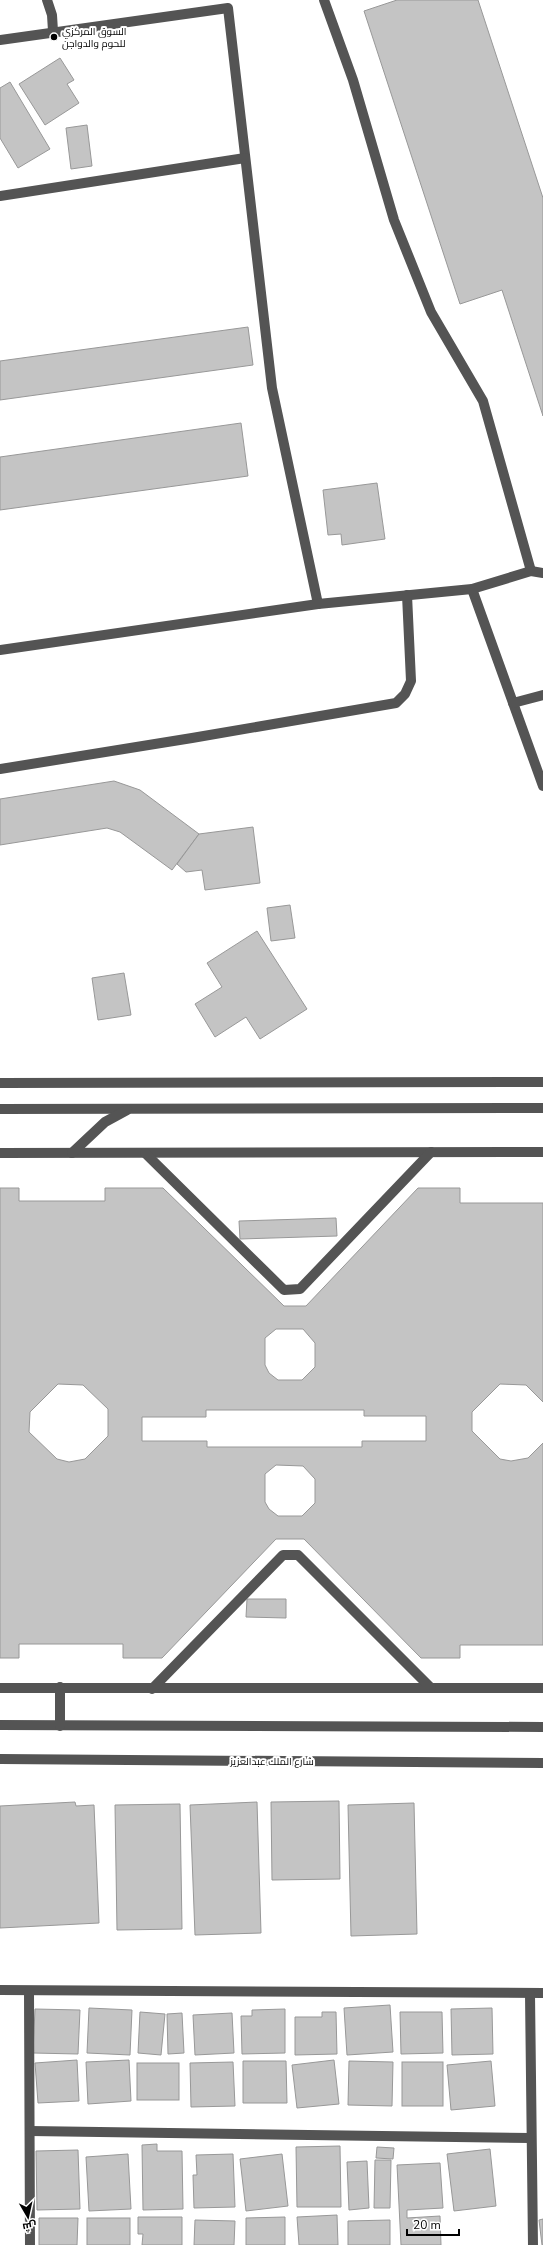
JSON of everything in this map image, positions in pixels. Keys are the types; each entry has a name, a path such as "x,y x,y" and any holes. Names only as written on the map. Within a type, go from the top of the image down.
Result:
{"street":[{"path":"48,0 52,15 53,31"},
{"path":"324,0 353,80 394,220 431,312 483,401 531,571"},
{"path":"0,40 53,31 228,8 272,388 318,604"},
{"path":"0,196 245,158"},
{"path":"0,650 318,604 472,589 531,571 543,573"},
{"path":"472,589 543,786"},
{"path":"0,769 192,738 396,702 405,694 411,681 407,595"},
{"path":"513,703 543,695"},
{"path":"0,1083 543,1082"},
{"path":"0,1109 543,1108"},
{"path":"72,1153 105,1122 127,1109"},
{"path":"91,1134 94,1153"},
{"path":"145,1153 284,1290 300,1289 431,1152"},
{"path":"0,1153 543,1152"},
{"path":"152,1689 283,1555 298,1555 430,1688"},
{"path":"60,1687 60,1726"},
{"path":"0,1688 543,1688"},
{"path":"0,1725 543,1727"},
{"name":"شارع الملك عبدالعزيز","path":"0,1759 543,1762"},
{"path":"0,1990 543,1993"},
{"path":"28,1991 30,2245"},
{"path":"530,1994 530,2138 533,2245"},
{"path":"30,2131 530,2138"}],"building":[{"path":"397,0 478,0 543,198 543,416 502,290 460,304 364,11"},
{"path":"60,58 74,80 67,84 79,103 45,125 19,84"},
{"path":"10,82 50,149 18,168 0,138 0,88"},
{"path":"87,125 92,166 71,169 66,128"},
{"path":"248,327 253,365 0,400 0,361"},
{"path":"241,423 248,476 0,510 0,457"},
{"path":"377,483 385,539 342,545 341,534 328,535 323,490"},
{"path":"114,781 140,790 199,834 172,870 120,832 107,828 0,845 0,799"},
{"path":"253,827 260,883 205,890 202,870 186,872 177,864 199,834"},
{"path":"290,905 295,938 271,941 267,908"},
{"path":"257,931 307,1009 260,1039 246,1017 215,1037 195,1004 222,987 207,963"},
{"path":"124,973 131,1015 98,1020 92,978"},
{"path":"0,1188 19,1188 19,1201 105,1201 105,1188 163,1188 284,1306 306,1306 418,1188 460,1188 460,1203 543,1203 543,1402 526,1385 500,1384 472,1412 472,1431 500,1459 511,1461 528,1458 543,1443 543,1645 460,1645 460,1658 421,1658 304,1539 276,1539 162,1658 123,1658 123,1644 19,1644 19,1658 0,1658","holes":["276,1329 303,1329 315,1343 315,1367 302,1380 278,1380 269,1373 265,1365 265,1338","58,1384 83,1385 108,1409 108,1436 85,1459 69,1462 57,1459 29,1432 30,1412","206,1410 364,1410 364,1416 426,1416 426,1441 362,1441 362,1447 207,1447 207,1441 142,1441 142,1417 206,1417","276,1465 303,1466 315,1479 315,1503 302,1516 278,1516 269,1509 265,1502 265,1474"]},
{"path":"336,1218 337,1236 240,1239 239,1221"},
{"path":"247,1599 286,1599 286,1618 246,1617"},
{"path":"339,1801 340,1879 272,1880 271,1802"},
{"path":"75,1802 76,1806 94,1805 99,1923 0,1928 0,1806"},
{"path":"257,1802 261,1933 195,1935 190,1805"},
{"path":"414,1803 417,1934 351,1936 348,1805"},
{"path":"180,1804 182,1929 117,1930 115,1805"},
{"path":"390,2005 393,2052 347,2055 344,2008"},
{"path":"89,2008 132,2010 130,2055 87,2053"},
{"path":"492,2008 493,2054 452,2055 451,2009"},
{"path":"35,2009 80,2010 78,2054 33,2053"},
{"path":"285,2009 285,2053 242,2054 241,2016 252,2016 252,2010"},
{"path":"140,2012 165,2014 161,2055 138,2053"},
{"path":"322,2012 336,2012 337,2054 295,2055 295,2017 322,2017"},
{"path":"400,2012 442,2012 443,2053 401,2054"},
{"path":"182,2013 184,2053 168,2054 167,2014"},
{"path":"232,2013 234,2053 195,2055 193,2015"},
{"path":"77,2060 79,2101 38,2103 35,2063"},
{"path":"129,2060 131,2101 88,2104 86,2062"},
{"path":"334,2060 339,2104 297,2108 292,2065"},
{"path":"243,2061 286,2061 287,2103 243,2103"},
{"path":"349,2061 393,2062 392,2106 348,2105"},
{"path":"491,2061 495,2106 451,2110 447,2065"},
{"path":"233,2062 235,2106 191,2107 190,2063"},
{"path":"402,2062 443,2062 443,2106 402,2106"},
{"path":"137,2063 179,2063 179,2100 137,2100"},
{"path":"157,2144 157,2151 182,2151 183,2209 143,2210 142,2145"},
{"path":"340,2146 341,2207 297,2207 296,2147"},
{"path":"377,2147 394,2148 393,2159 376,2158"},
{"path":"490,2149 496,2206 454,2211 447,2154"},
{"path":"78,2150 80,2209 37,2210 36,2151"},
{"path":"128,2154 131,2209 89,2211 86,2157"},
{"path":"233,2154 235,2207 194,2208 193,2175 197,2175 196,2155"},
{"path":"282,2154 288,2206 246,2211 240,2159"},
{"path":"375,2160 391,2160 390,2208 374,2208"},
{"path":"367,2161 369,2208 349,2210 347,2162"},
{"path":"440,2163 443,2208 407,2210 407,2218 440,2216 441,2245 401,2245 397,2165"},
{"path":"337,2215 338,2245 299,2245 297,2217"},
{"path":"138,2217 182,2217 182,2245 142,2245 143,2234 138,2234"},
{"path":"285,2217 285,2245 246,2245 246,2218"},
{"path":"39,2218 78,2218 77,2245 39,2245"},
{"path":"87,2218 130,2218 130,2245 87,2245"},
{"path":"543,2219 543,2245 542,2245 539,2220"},
{"path":"195,2220 235,2221 234,2245 194,2245"},
{"path":"390,2220 390,2245 348,2245 348,2221"}],"place":[{"name":"السوق المركزي للحوم والدواجن","path":"54,37"}]}
